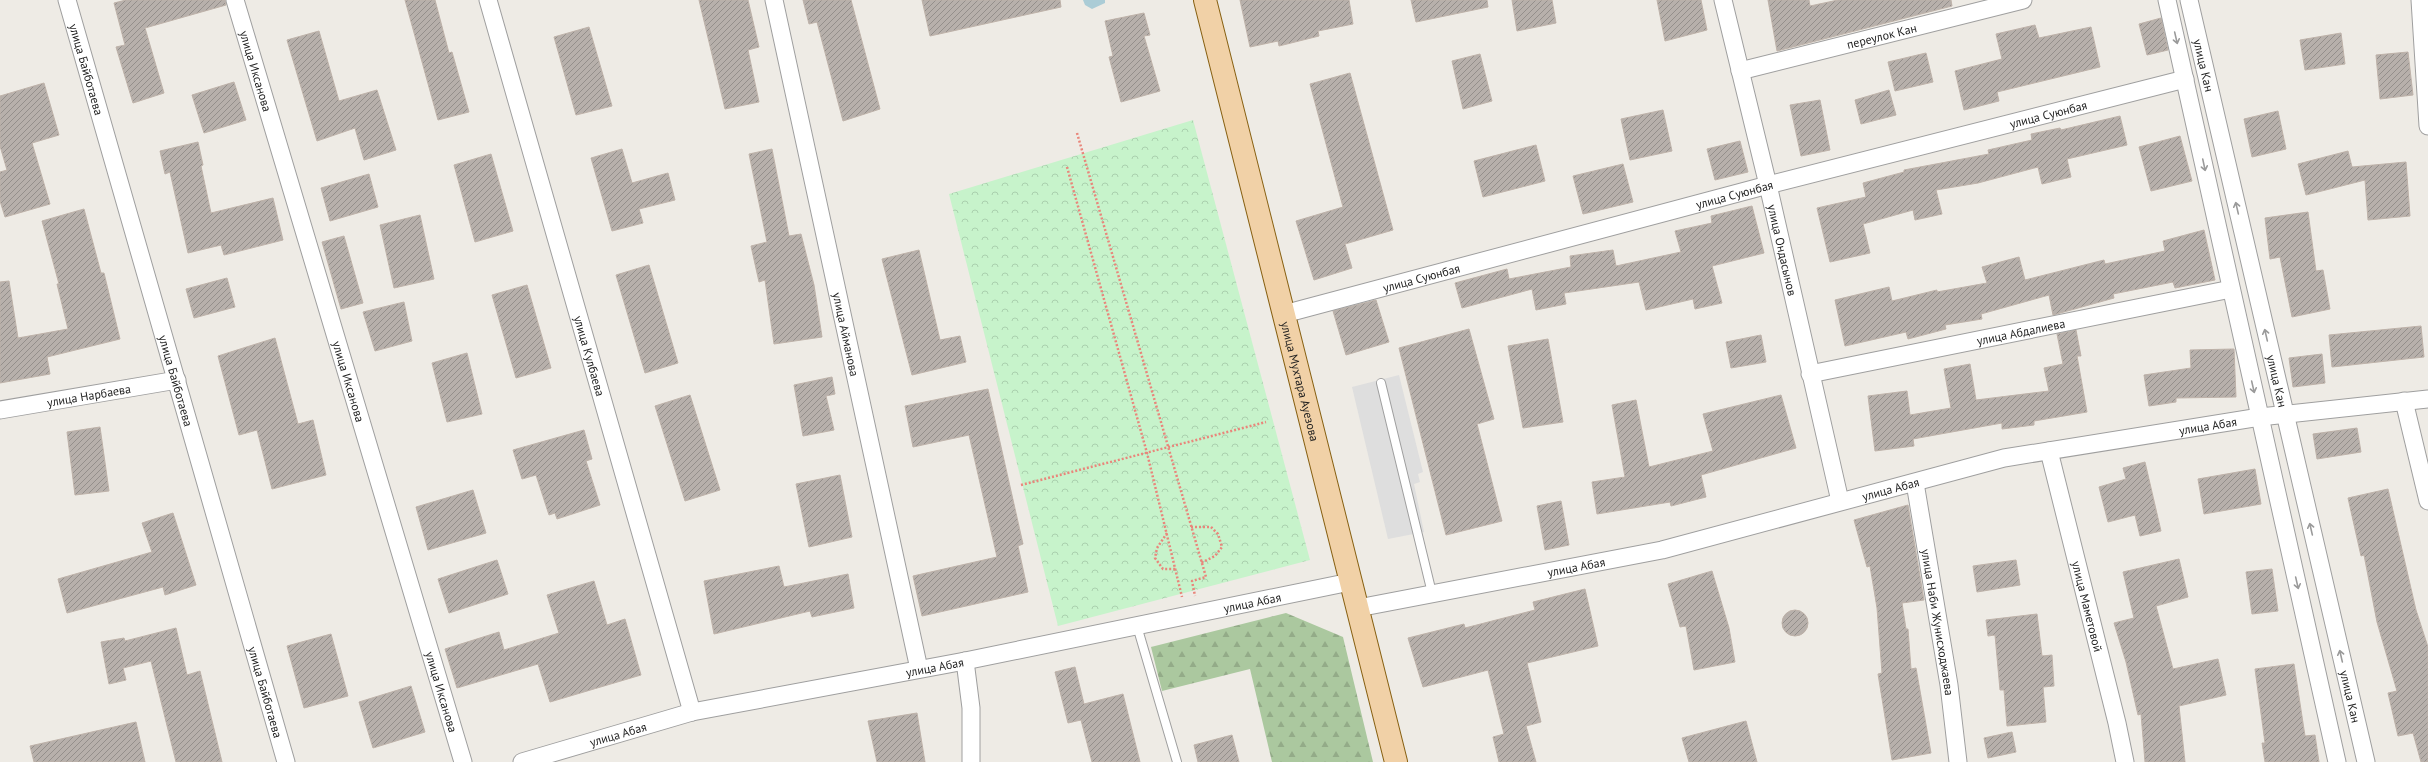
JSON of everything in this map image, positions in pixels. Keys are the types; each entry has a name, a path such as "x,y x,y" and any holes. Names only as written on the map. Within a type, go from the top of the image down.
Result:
{"main road":[{"name":"улица Мухтара Ауезова","path":"1205,0 1396,762"}],"street":[{"name":"улица Байботаева","path":"67,0 286,762"},
{"name":"улица Иксанова","path":"235,0 463,762"},
{"name":"улица Кулбаева","path":"488,0 692,712"},
{"name":"улица Айманова","path":"774,0 919,670"},
{"name":"улица Ондасынов","path":"1723,0 1768,185 1840,501"},
{"name":"переулок Кан","path":"1740,71 2023,0"},
{"name":"улица Кан","path":"2167,0 2337,762"},
{"name":"улица Кан","path":"2189,0 2366,762"},
{"path":"2420,0 2428,126"},
{"name":"улица Суюнбая","path":"1284,314 1768,185 2185,79"},
{"name":"улица Абдалиева","path":"1810,374 2231,289"},
{"name":"улица Нарбаева","path":"0,410 177,380"},
{"name":"улица Абая","path":"1358,608 1662,550 2004,458 2284,414 2404,401 2428,400"},
{"path":"2404,401 2428,501"},
{"name":"улица Маметовой","path":"2049,450 2115,715 2125,762"},
{"name":"улица Наби Жунисходжаева","path":"1915,483 1949,685 1958,762"},
{"name":"улица Абая","path":"522,762 692,712 965,661 1350,582"},
{"path":"965,661 971,708 971,762"}],"lane":[{"path":"1381,383 1432,593"},
{"path":"1137,626 1177,762"}],"path":[{"path":"1077,133 1206,577 1192,581 1193,615"},
{"path":"1067,167 1148,453 1177,569 1193,615"},
{"path":"1021,485 1266,422"},
{"path":"1191,527 1211,527 1218,534 1222,547 1215,556 1201,563"},
{"path":"1168,532 1157,548 1155,558 1163,568 1177,569"}],"green space":[{"path":"1193,120 1310,560 1058,626 949,194"},
{"path":"1286,613 1343,637 1373,762 1272,762 1250,669 1162,691 1151,647"}],"shaded area":[{"path":"1399,375 1423,472 1418,474 1420,482 1414,484 1424,532 1388,539 1352,387"}],"water":[{"path":"1083,0 1105,0 1105,3 1092,9 1085,5"}],"building":[{"path":"126,0 225,0 226,5 145,28 164,93 133,103 116,47 125,45 114,3"},
{"path":"405,0 435,0 449,53 452,52 469,112 438,120"},
{"path":"699,0 748,0 759,47 748,50 759,102 725,109"},
{"path":"803,0 851,0 880,109 843,121 817,22 809,24"},
{"path":"922,0 1060,0 1061,7 930,36"},
{"path":"1240,0 1349,0 1353,24 1318,31 1319,36 1279,46 1278,41 1250,47"},
{"path":"1411,0 1487,0 1488,7 1416,22"},
{"path":"1512,0 1552,0 1556,23 1517,31"},
{"path":"1657,0 1701,0 1707,30 1665,41"},
{"path":"1768,0 1809,0 1810,6 1838,0 1951,0 1952,6 1777,51"},
{"path":"1144,13 1150,35 1144,36 1160,91 1121,102 1109,57 1113,56 1105,21"},
{"path":"2161,18 2168,50 2147,55 2139,24"},
{"path":"2035,25 2039,38 2091,27 2100,67 1997,92 1999,101 1964,110 1955,71 2002,59 1996,34"},
{"path":"589,27 612,106 576,115 554,37"},
{"path":"319,31 339,101 377,90 396,150 364,160 355,128 317,141 287,40"},
{"path":"2341,33 2345,64 2305,70 2300,40"},
{"path":"2408,52 2413,95 2380,99 2376,55"},
{"path":"1926,53 1933,82 1895,91 1888,62"},
{"path":"1480,54 1492,101 1463,109 1452,61"},
{"path":"1350,73 1393,230 1345,244 1352,268 1314,280 1296,221 1343,207 1310,84"},
{"path":"234,82 246,120 204,133 192,95"},
{"path":"44,83 59,135 32,143 50,204 5,217 0,201 0,172 7,170 0,146 0,96"},
{"path":"1889,90 1896,115 1861,124 1855,100"},
{"path":"1820,100 1830,150 1801,156 1790,105"},
{"path":"1663,110 1672,151 1630,160 1621,119"},
{"path":"2278,111 2286,149 2252,157 2244,119"},
{"path":"2120,116 2127,145 2067,159 2071,177 2042,184 2038,167 1978,183 1936,190 1942,214 1915,220 1913,210 1863,224 1870,253 1830,262 1817,208 1866,197 1863,183 1904,172 1904,170 1989,154 1988,150 2032,140 2031,134 2060,128 2061,130"},
{"path":"2180,136 2192,181 2151,191 2139,147"},
{"path":"1740,141 1748,172 1715,180 1707,149"},
{"path":"198,142 203,165 201,166 211,213 273,198 283,240 224,255 221,245 188,253 170,172 165,174 160,151"},
{"path":"1536,145 1545,181 1483,197 1474,161"},
{"path":"622,149 632,183 668,173 675,200 639,209 643,223 612,231 591,158"},
{"path":"772,149 789,236 801,234 814,285 822,337 774,344 765,280 759,282 751,246 767,242 749,154"},
{"path":"2348,151 2352,167 2406,162 2410,216 2368,220 2365,180 2306,195 2298,164"},
{"path":"491,154 513,231 475,242 454,165"},
{"path":"1623,164 1633,202 1583,214 1573,176"},
{"path":"369,174 378,207 330,221 321,188"},
{"path":"1752,206 1764,253 1712,266 1722,303 1695,309 1693,299 1646,310 1639,282 1564,293 1566,304 1536,310 1532,289 1462,308 1455,283 1507,269 1509,279 1571,267 1570,256 1613,250 1616,266 1681,252 1675,231 1712,223 1711,216"},
{"path":"84,209 101,273 104,273 120,339 47,357 50,374 0,383 0,282 9,281 18,338 68,329 57,284 59,284 42,221"},
{"path":"2308,212 2316,271 2323,270 2330,309 2292,317 2280,257 2270,259 2265,218"},
{"path":"420,215 434,279 394,288 380,225"},
{"path":"2204,230 2215,280 2175,288 2173,282 2113,294 2114,298 2053,315 2049,295 1981,314 1982,319 1945,325 1946,329 1908,339 1906,332 1845,346 1835,300 1889,287 1892,301 1937,290 1937,292 1987,283 1982,267 2019,257 2025,280 2104,260 2105,264 2165,251 2163,241"},
{"path":"344,236 363,303 341,309 322,242"},
{"path":"919,250 940,340 960,336 966,362 912,375 882,259"},
{"path":"649,265 678,363 645,373 616,275"},
{"path":"227,278 235,307 194,318 186,289"},
{"path":"527,285 551,368 516,378 492,295"},
{"path":"1376,300 1389,342 1346,355 1333,311"},
{"path":"404,302 412,341 375,351 363,312"},
{"path":"2421,326 2424,357 2332,367 2329,335"},
{"path":"1469,329 1494,419 1477,424 1502,521 1446,535 1399,348"},
{"path":"2076,330 2081,356 2077,356 2087,412 2034,421 2034,425 2002,429 2002,423 1913,439 1914,446 1875,451 1868,396 1907,391 1910,415 1951,408 1944,369 1970,364 1976,400 2049,391 2044,368 2063,364 2057,334"},
{"path":"1761,335 1766,362 1731,368 1726,342"},
{"path":"275,338 298,424 313,420 326,475 272,489 257,430 239,435 218,356"},
{"path":"1548,339 1563,422 1523,428 1508,346"},
{"path":"2234,349 2236,397 2176,398 2176,402 2149,406 2144,375 2191,368 2190,350"},
{"path":"467,353 482,414 447,422 432,363"},
{"path":"2322,354 2325,383 2293,387 2289,358"},
{"path":"832,377 835,394 826,396 834,430 803,436 794,385"},
{"path":"988,389 1023,544 1018,546 1028,592 922,616 913,576 997,557 969,435 913,447 905,406"},
{"path":"690,395 720,490 685,501 655,406"},
{"path":"1781,395 1796,448 1701,475 1706,497 1671,506 1670,502 1597,514 1592,482 1625,477 1612,405 1636,400 1649,467 1713,451 1703,414"},
{"path":"100,427 109,491 75,495 67,432"},
{"path":"2357,428 2361,452 2317,459 2313,434"},
{"path":"584,430 592,459 586,461 600,505 557,519 555,513 549,515 536,475 522,479 513,450"},
{"path":"2145,462 2161,531 2140,536 2135,515 2108,522 2099,487 2126,479 2123,468"},
{"path":"2255,469 2261,504 2204,514 2198,479"},
{"path":"840,475 852,537 809,547 796,484"},
{"path":"2388,489 2416,610 2428,647 2428,762 2421,762 2413,733 2398,736 2388,693 2397,691 2377,622 2364,555 2361,556 2348,498"},
{"path":"473,490 486,533 428,550 416,507"},
{"path":"1561,501 1569,545 1545,550 1537,506"},
{"path":"1908,505 1924,600 1902,603 1906,629 1908,629 1911,669 1916,668 1931,753 1892,760 1878,674 1882,673 1877,608 1870,566 1867,567 1854,520"},
{"path":"173,513 196,585 165,595 163,587 67,613 58,579 152,552 142,523"},
{"path":"2179,559 2188,597 2156,606 2173,669 2218,659 2226,695 2179,706 2185,762 2145,762 2141,714 2138,715 2126,662 2114,623 2134,618 2123,572"},
{"path":"497,560 508,594 449,613 438,579"},
{"path":"2016,560 2020,585 1977,592 1973,566"},
{"path":"779,566 784,587 848,574 854,608 812,617 810,611 714,634 704,581"},
{"path":"2272,569 2278,611 2252,614 2246,572"},
{"path":"1712,571 1729,628 1735,662 1694,670 1686,626 1680,627 1668,584"},
{"path":"594,581 607,625 625,619 641,675 550,702 538,664 457,688 445,649 499,632 504,650 559,633 547,595"},
{"path":"1585,589 1598,646 1527,663 1541,722 1526,726 1536,762 1499,762 1493,737 1504,734 1488,670 1423,687 1408,638 1464,624 1465,628 1535,610 1533,602"},
{"path":"1795,610 1804,614 1808,623 1804,632 1795,636 1786,632 1782,623 1786,614"},
{"path":"2037,614 2042,656 2052,655 2054,686 2043,687 2046,722 2007,726 2004,690 2000,690 1995,635 1988,636 1986,620"},
{"path":"176,628 187,675 200,671 222,762 176,762 151,661 123,668 126,680 109,684 101,642 124,638 125,641"},
{"path":"331,634 348,696 304,708 287,646"},
{"path":"2294,664 2305,736 2315,735 2319,762 2265,762 2262,743 2265,743 2255,669"},
{"path":"1075,667 1084,704 1123,694 1140,762 1092,762 1081,720 1068,723 1055,672"},
{"path":"411,686 425,732 373,748 359,702"},
{"path":"917,713 925,762 877,762 868,721"},
{"path":"1746,721 1757,762 1689,762 1682,738"},
{"path":"136,722 145,762 34,762 30,746"},
{"path":"2012,732 2016,752 1988,758 1984,738"},
{"path":"1232,735 1239,762 1198,762 1194,745"}]}
